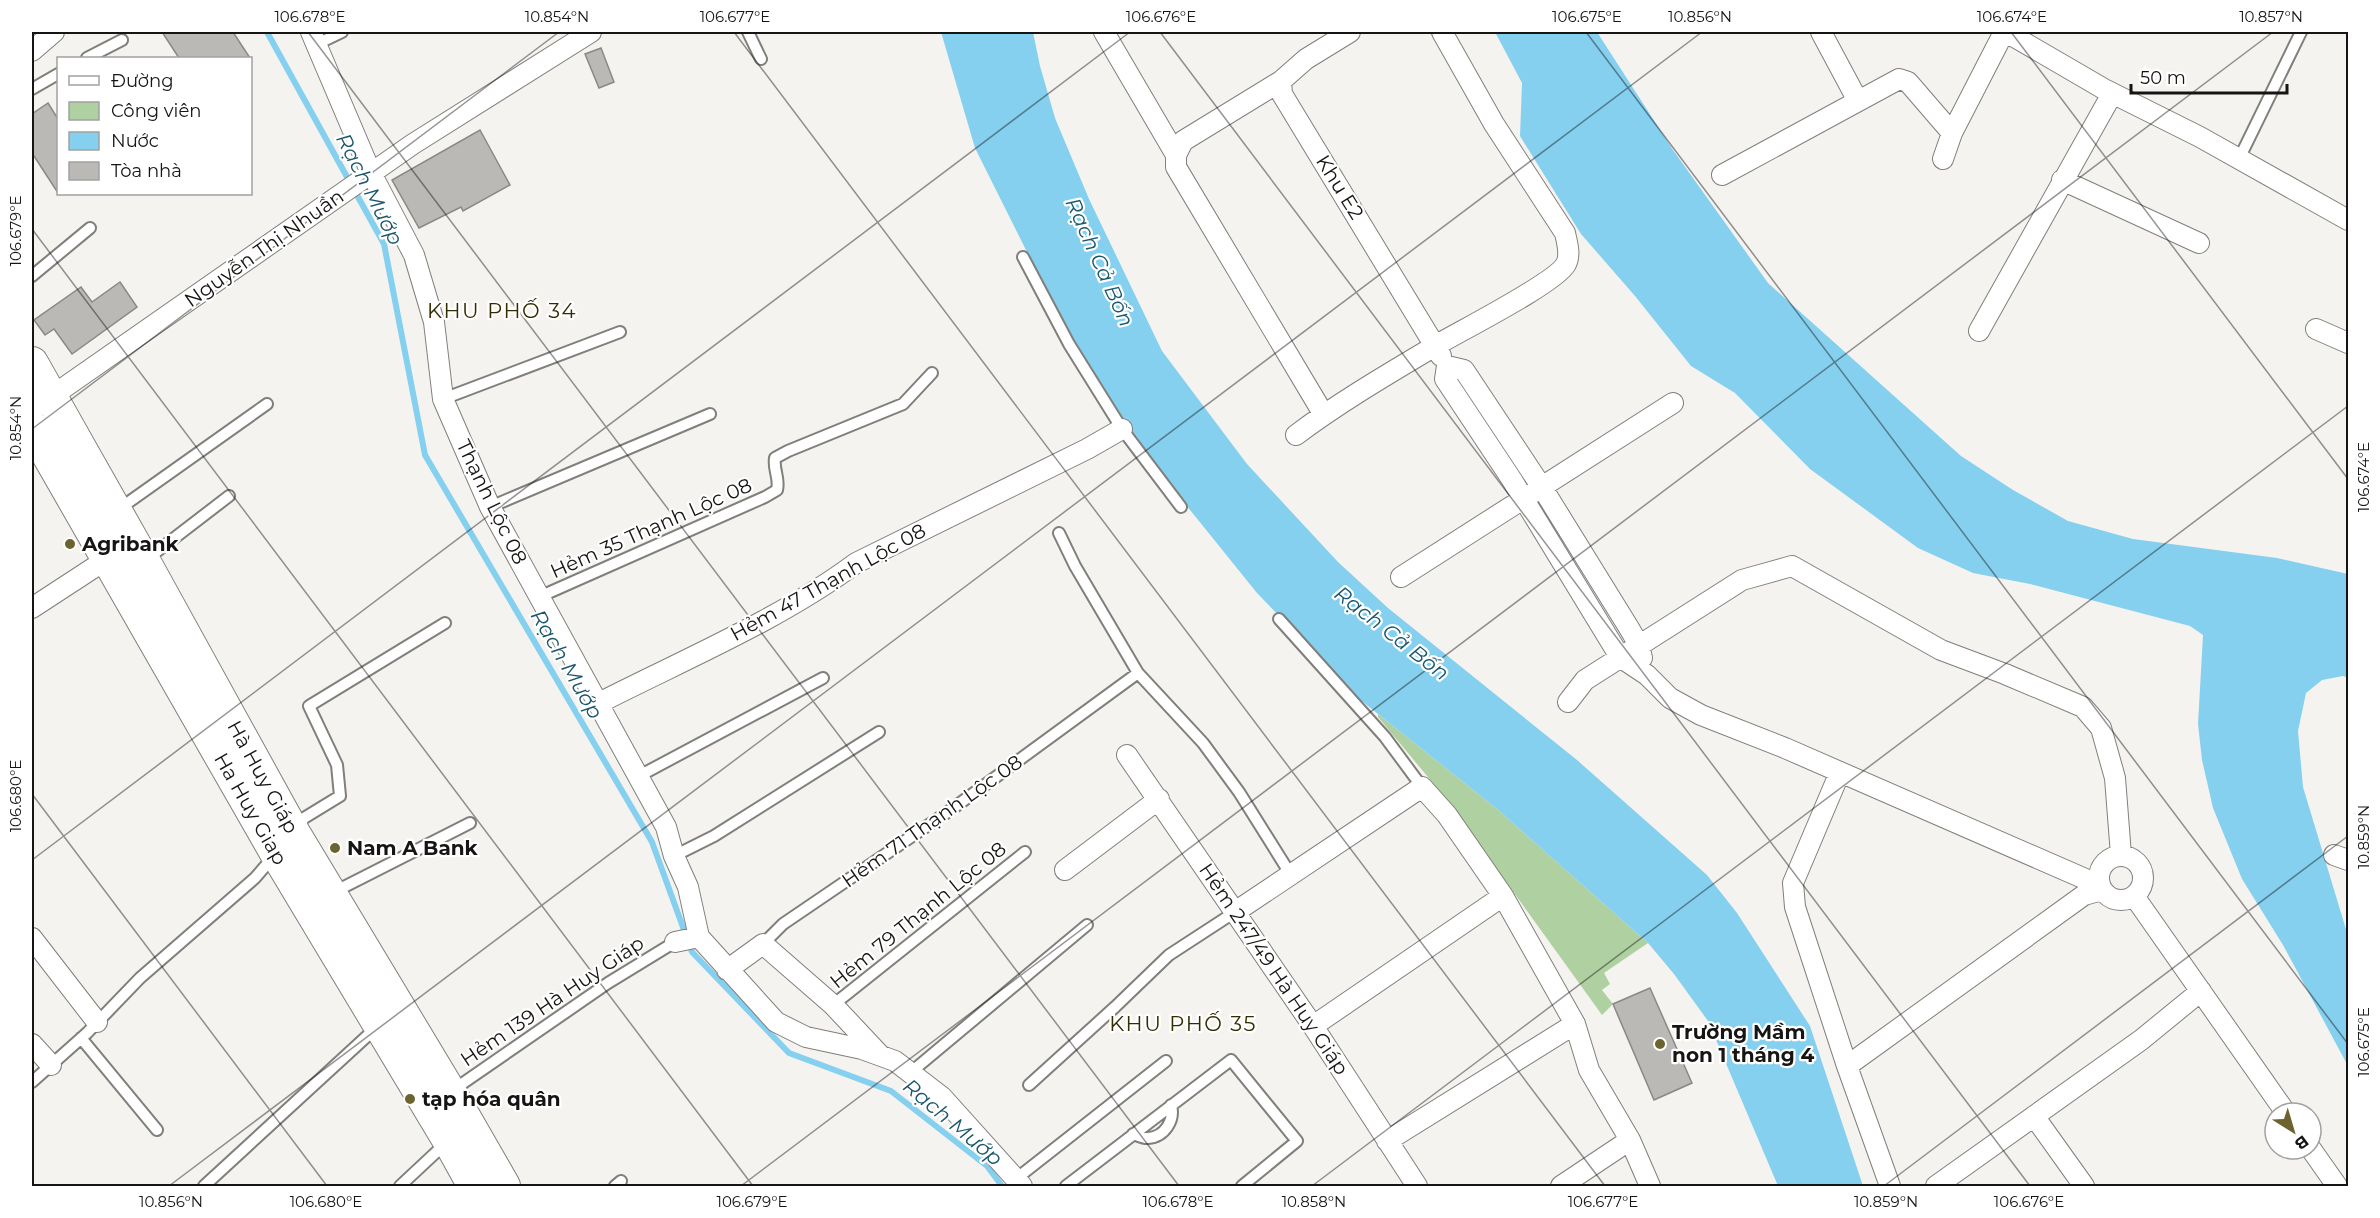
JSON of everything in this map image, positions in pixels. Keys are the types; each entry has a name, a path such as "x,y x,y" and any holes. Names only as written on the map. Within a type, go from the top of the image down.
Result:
{"main road":[{"name":"Hà Huy Giáp","path":"32,363 41,404 116,511 144,561 285,843 332,894 504,1186"},
{"name":"Ha Huy Giap","path":"32,427 108,559 285,843 379,1025 474,1186"}],"street":[{"path":"32,51 54,32"},
{"name":"Nguyễn Thị Nhuần","path":"41,404 413,144 591,32"},
{"path":"1104,32 1176,155"},
{"path":"1324,415 1176,167 1176,155 1183,141 1281,81 1306,59 1350,32"},
{"path":"1296,435 1435,346 1543,284 1565,266 1569,251 1565,233 1494,124 1442,32"},
{"path":"1821,32 1858,101"},
{"path":"1942,159 1952,134 2005,32 2112,94 2200,137 2349,220"},
{"name":"Thạnh Lộc 08","path":"314,38 371,173 414,255 434,322 443,399 490,507 666,826 674,856 688,887 689,939 727,970 776,1022 806,1037 862,1049 895,1061 942,1097 1019,1182"},
{"path":"1722,175 1899,79 1908,82 1952,134"},
{"name":"Khu E2","path":"1281,81 1282,94 1447,366"},
{"path":"1979,331 2112,94"},
{"path":"2062,180 2199,243"},
{"path":"2316,329 2349,343"},
{"path":"1647,675 1639,645 1543,489 1464,370 1447,366 1445,380 1524,500 1620,657 1647,675 1670,698 1701,715 1840,772 2101,888"},
{"path":"1401,577 1543,489 1673,404"},
{"name":"Hẻm 47 Thạnh Lộc 08","path":"599,703 824,587 856,562 1122,429"},
{"path":"32,608 108,559"},
{"path":"1568,702 1585,680 1742,580 1792,566 1941,650 2083,707 2101,728 2115,778 2121,855"},
{"name":"Hẻm 247/49 Hà Huy Giáp","path":"1127,755 1314,1026 1417,1186"},
{"path":"1840,772 1793,883 1795,907 1847,1066 1890,1186"},
{"path":"1235,912 1422,787 1447,816 1503,896 1575,1024 1589,1070 1630,1140 1650,1186"},
{"path":"1065,870 1159,799"},
{"path":"2121,855 2134,859 2143,871 2143,885 2134,896 2121,901 2107,897 2101,888 2099,871 2107,860 2121,855"},
{"path":"1847,1066 2084,895 2101,888"},
{"path":"1314,1026 1503,896"},
{"path":"2134,896 2278,1101"},
{"path":"32,939 97,1022"},
{"path":"763,944 833,1005 882,1057"},
{"name":"Hẻm 71 Thạnh Lộc 08","path":"727,970 763,944"},
{"path":"1936,1186 2140,1040 2200,991"},
{"path":"1387,1140 1575,1024"},
{"path":"32,1044 51,1065"},
{"path":"2034,1116 2084,1186"},
{"path":"1561,1186 1630,1140"},
{"path":"2319,1161 2337,1186"}],"lane":[{"path":"314,38 341,32"},
{"path":"748,32 761,59"},
{"path":"2239,159 2301,32"},
{"path":"89,57 122,40"},
{"path":"32,89 57,75"},
{"path":"32,276 90,228"},
{"path":"1023,257 1069,344 1122,429 1181,507"},
{"path":"443,399 620,332"},
{"name":"Hẻm 35 Thạnh Lộc 08","path":"539,597 765,497 777,490 779,481 774,465 775,458 903,404 932,373"},
{"path":"116,511 267,404"},
{"path":"490,507 710,414"},
{"path":"144,561 229,496"},
{"path":"1059,533 1075,566 1137,673 1203,743 1239,792 1291,875"},
{"path":"1279,619 1385,737 1422,787"},
{"path":"32,1082 81,1038 140,978 255,878 304,818 340,796 337,765 309,706 445,623"},
{"name":"Hẻm 71 Thạnh Lộc 08","path":"763,944 783,924 952,809 1137,673"},
{"path":"639,776 823,678"},
{"path":"674,856 714,836 879,732"},
{"path":"332,894 470,823"},
{"name":"Hẻm 79 Thạnh Lộc 08","path":"833,1005 1025,852"},
{"path":"1029,1085 1168,955 1235,912"},
{"path":"910,1073 1087,925"},
{"name":"Hẻm 139 Hà Huy Giáp","path":"450,1092 608,983 689,939"},
{"path":"204,1186 379,1025"},
{"path":"81,1038 157,1130"},
{"path":"1066,1186 1231,1060 1297,1141 1242,1186"},
{"path":"1019,1182 1166,1061"},
{"path":"1133,1134 1148,1138 1163,1133 1172,1121 1171,1105"},
{"path":"400,1186 449,1141"}],"green space":[{"path":"1378,714 1497,809 1648,943 1604,973 1610,984 1602,990 1613,1004 1602,1015 1447,800 1378,717"}],"water":[{"name":"Rạch Cả Bốn","path":"941,32 1033,32 1055,118 1089,199 1162,351 1247,464 1338,562 1388,608 1577,760 1707,875 1737,913 1810,1026 1863,1186 1778,1186 1708,1021 1648,943 1497,809 1358,698 1257,593 1124,428 1074,346 975,148"},
{"path":"1495,32 1597,32 1673,150 1768,283 1961,456 2013,490 2068,521 2133,539 2277,558 2348,574 2348,678 2343,676 2322,680 2306,693 2298,731 2303,787 2348,936 2348,1066 2283,945 2242,879 2213,808 2202,760 2198,724 2203,635 2190,626 2030,584 1973,573 1918,548 1810,469 1735,393 1691,366 1581,234 1520,136 1522,83"}],"building":[{"path":"162,32 233,32 249,57 178,57"},
{"path":"601,48 614,82 599,88 585,54"},
{"path":"48,103 57,117 57,191 32,153 32,114"},
{"path":"480,130 510,185 463,211 461,207 419,228 392,180"},
{"path":"120,282 137,307 72,354 54,329 45,335 34,320 81,287 92,302"},
{"path":"1650,988 1692,1083 1654,1100 1613,1004"}],"waterway":[{"name":"Rạch Mướp","path":"267,32 384,244 425,455 652,842 692,952 789,1053 891,1091 987,1166 1002,1186"}],"place":[{"name":"Agribank","path":"70,544"},
{"name":"Nam A Bank","path":"335,848"},
{"name":"Trường Mầm non 1 tháng 4","path":"1660,1044"},
{"name":"tạp hóa quân","path":"410,1099"}],"district":[{"name":"KHU PHỐ 34","path":"502,310"},
{"name":"KHU PHỐ 35","path":"1183,1023"}]}
